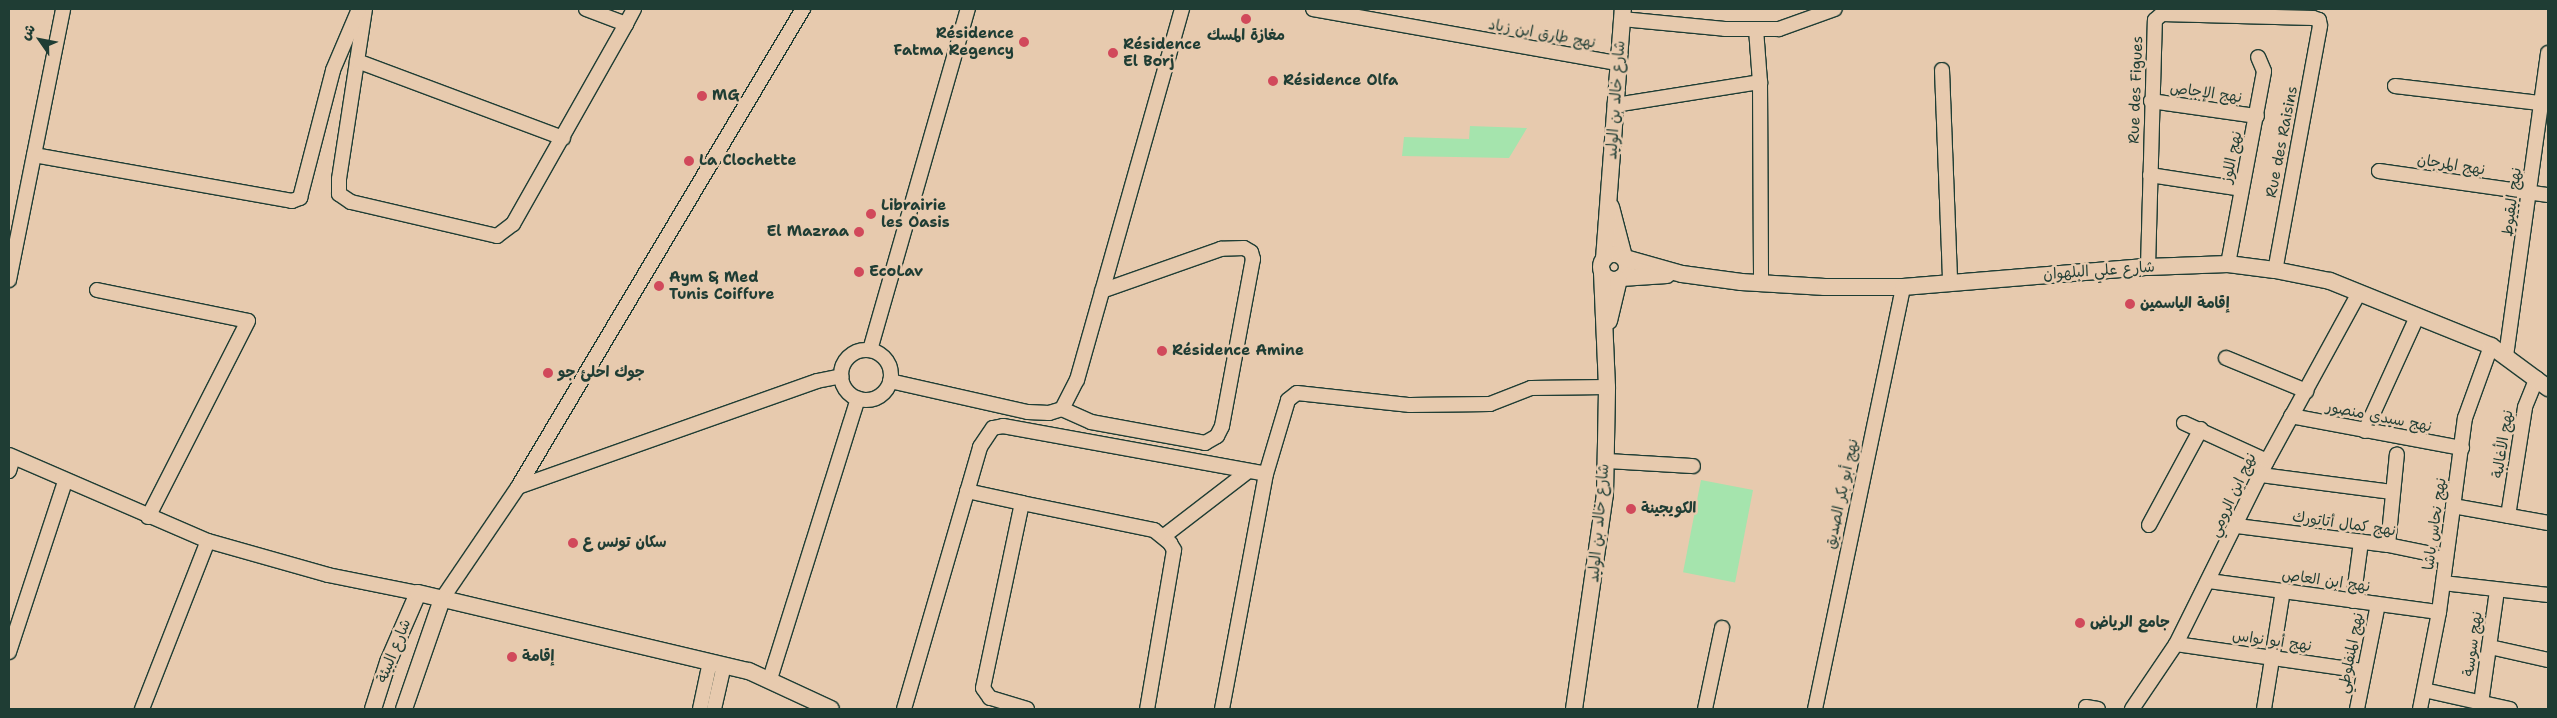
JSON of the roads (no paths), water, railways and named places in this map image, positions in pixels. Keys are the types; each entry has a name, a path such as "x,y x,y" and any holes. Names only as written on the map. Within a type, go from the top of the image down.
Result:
{"street":[{"path":"9,280 63,9"},
{"path":"34,155 292,201 300,198 333,70 359,9"},
{"path":"365,9 339,179 339,194 351,202 497,236 513,224 634,9"},
{"path":"586,9 626,24"},
{"path":"442,598 518,487 803,9"},
{"path":"870,350 968,9"},
{"path":"1062,410 1077,380 1182,9"},
{"name":"نهج طارق ابن زياد","path":"1314,9 1617,63"},
{"path":"1622,14 1724,29 1779,29 1835,9"},
{"name":"شارع خالد بن الوليد","path":"1574,709 1598,556 1606,461 1607,387 1603,265 1604,225 1609,192 1622,14"},
{"name":"Rue des Figues","path":"2148,267 2151,101 2155,20 2162,14 2318,20"},
{"name":"Rue des Raisins","path":"2275,270 2320,26 2318,20"},
{"path":"1756,29 1760,82 1761,284"},
{"name":"نهج اليقبوط","path":"2506,356 2545,103 2548,53"},
{"name":"نهج اللوز","path":"2228,264 2264,71 2258,57"},
{"path":"357,61 563,138"},
{"path":"1942,70 1950,283"},
{"path":"1615,104 1760,82"},
{"path":"2395,86 2545,103"},
{"name":"نهج الإجاص","path":"2151,101 2257,116"},
{"name":"نهج المرجان","path":"2379,171 2548,195"},
{"path":"2150,175 2241,189"},
{"name":"شارع خالد بن الوليد","path":"1609,192 1624,258"},
{"path":"890,381 1028,412 1050,413 1062,410 1090,422 1205,443 1217,436 1222,426 1253,258 1251,252 1234,247 1221,250 1102,291"},
{"path":"1620,278 1627,271 1624,258 1613,253 1603,265 1609,279 1682,274"},
{"name":"شارع علي البلهوان","path":"1624,258 1682,274 1761,284 1903,287 2148,267 2228,264 2275,270 2330,281 2490,346 2542,383"},
{"name":"شارع خالد بن الوليد","path":"1606,335 1620,278"},
{"name":"نهج أبو بكر الصديق","path":"1815,709 1903,287"},
{"path":"97,290 248,322 148,518"},
{"name":"نهج ابن الرومي","path":"2132,709 2176,644 2237,526 2267,460 2359,293"},
{"path":"2365,431 2417,317"},
{"name":"نهج نحاس باشا","path":"2420,709 2439,612 2462,448 2464,418 2490,346"},
{"path":"870,350 885,358 891,373 890,381 874,398 858,398 846,390 842,376 850,356 870,350"},
{"path":"2226,358 2306,390"},
{"path":"518,487 818,380 842,376"},
{"name":"نهج الأغالبة","path":"2508,516 2525,407 2542,383"},
{"path":"1222,709 1266,474 1288,400 1297,393 1410,405 1490,404 1531,388 1607,387"},
{"path":"770,679 858,398"},
{"name":"نهج سيدي منصور","path":"2291,416 2462,448"},
{"path":"2184,423 2267,460"},
{"path":"904,709 967,491 985,437 993,428 1003,426 1266,474"},
{"path":"2148,525 2201,429"},
{"path":"2388,545 2397,454"},
{"path":"10,461 208,541 328,575 442,598 717,663 770,679 830,709"},
{"path":"1606,461 1693,466"},
{"path":"1164,536 1247,472"},
{"path":"2261,475 2392,492"},
{"path":"9,652 65,482"},
{"path":"967,491 1154,530 1164,536 1174,550 1147,709"},
{"path":"1022,503 983,688 990,698 1027,709"},
{"path":"2453,506 2548,523"},
{"name":"نهج كمال أتاتورك","path":"2237,526 2388,545 2446,557"},
{"path":"142,709 208,541"},
{"path":"2354,601 2361,542"},
{"name":"نهج ابن العاص","path":"2209,581 2439,612"},
{"path":"2443,583 2548,595"},
{"name":"نهج سوسة","path":"2482,703 2497,590"},
{"path":"2264,709 2274,658 2283,591"},
{"name":"شارع البيئة","path":"371,707 418,594"},
{"name":"شارع البيئة","path":"404,709 442,598"},
{"name":"نهج المنفلوطي","path":"2356,709 2378,604"},
{"path":"1705,709 1722,628"},
{"name":"نهج أبو نواس","path":"2176,644 2364,671"},
{"path":"2490,647 2548,660"},
{"path":"700,709 717,663"},
{"path":"714,709 717,663"},
{"path":"2424,690 2510,709"}],"place":[{"name":"مغازة المسك","path":"1246,19"},
{"name":"Résidence Fatma Regency","path":"1024,42"},
{"name":"Résidence El Borj","path":"1113,53"},
{"name":"Résidence Olfa","path":"1273,81"},
{"name":"MG","path":"702,96"},
{"name":"La Clochette","path":"689,161"},
{"name":"Librairie les Oasis","path":"871,214"},
{"name":"El Mazraa","path":"859,232"},
{"name":"EcoLav","path":"859,272"},
{"name":"Aym & Med Tunis Coiffure","path":"659,286"},
{"name":"إقامة الياسمين","path":"2130,304"},
{"name":"Résidence Amine","path":"1162,351"},
{"name":"جوك احلئ جو","path":"548,373"},
{"name":"الكويجينة","path":"1631,509"},
{"name":"سكان تونس ع","path":"573,543"},
{"name":"جامع الرياض","path":"2080,623"},
{"name":"إقامة","path":"512,657"}]}
